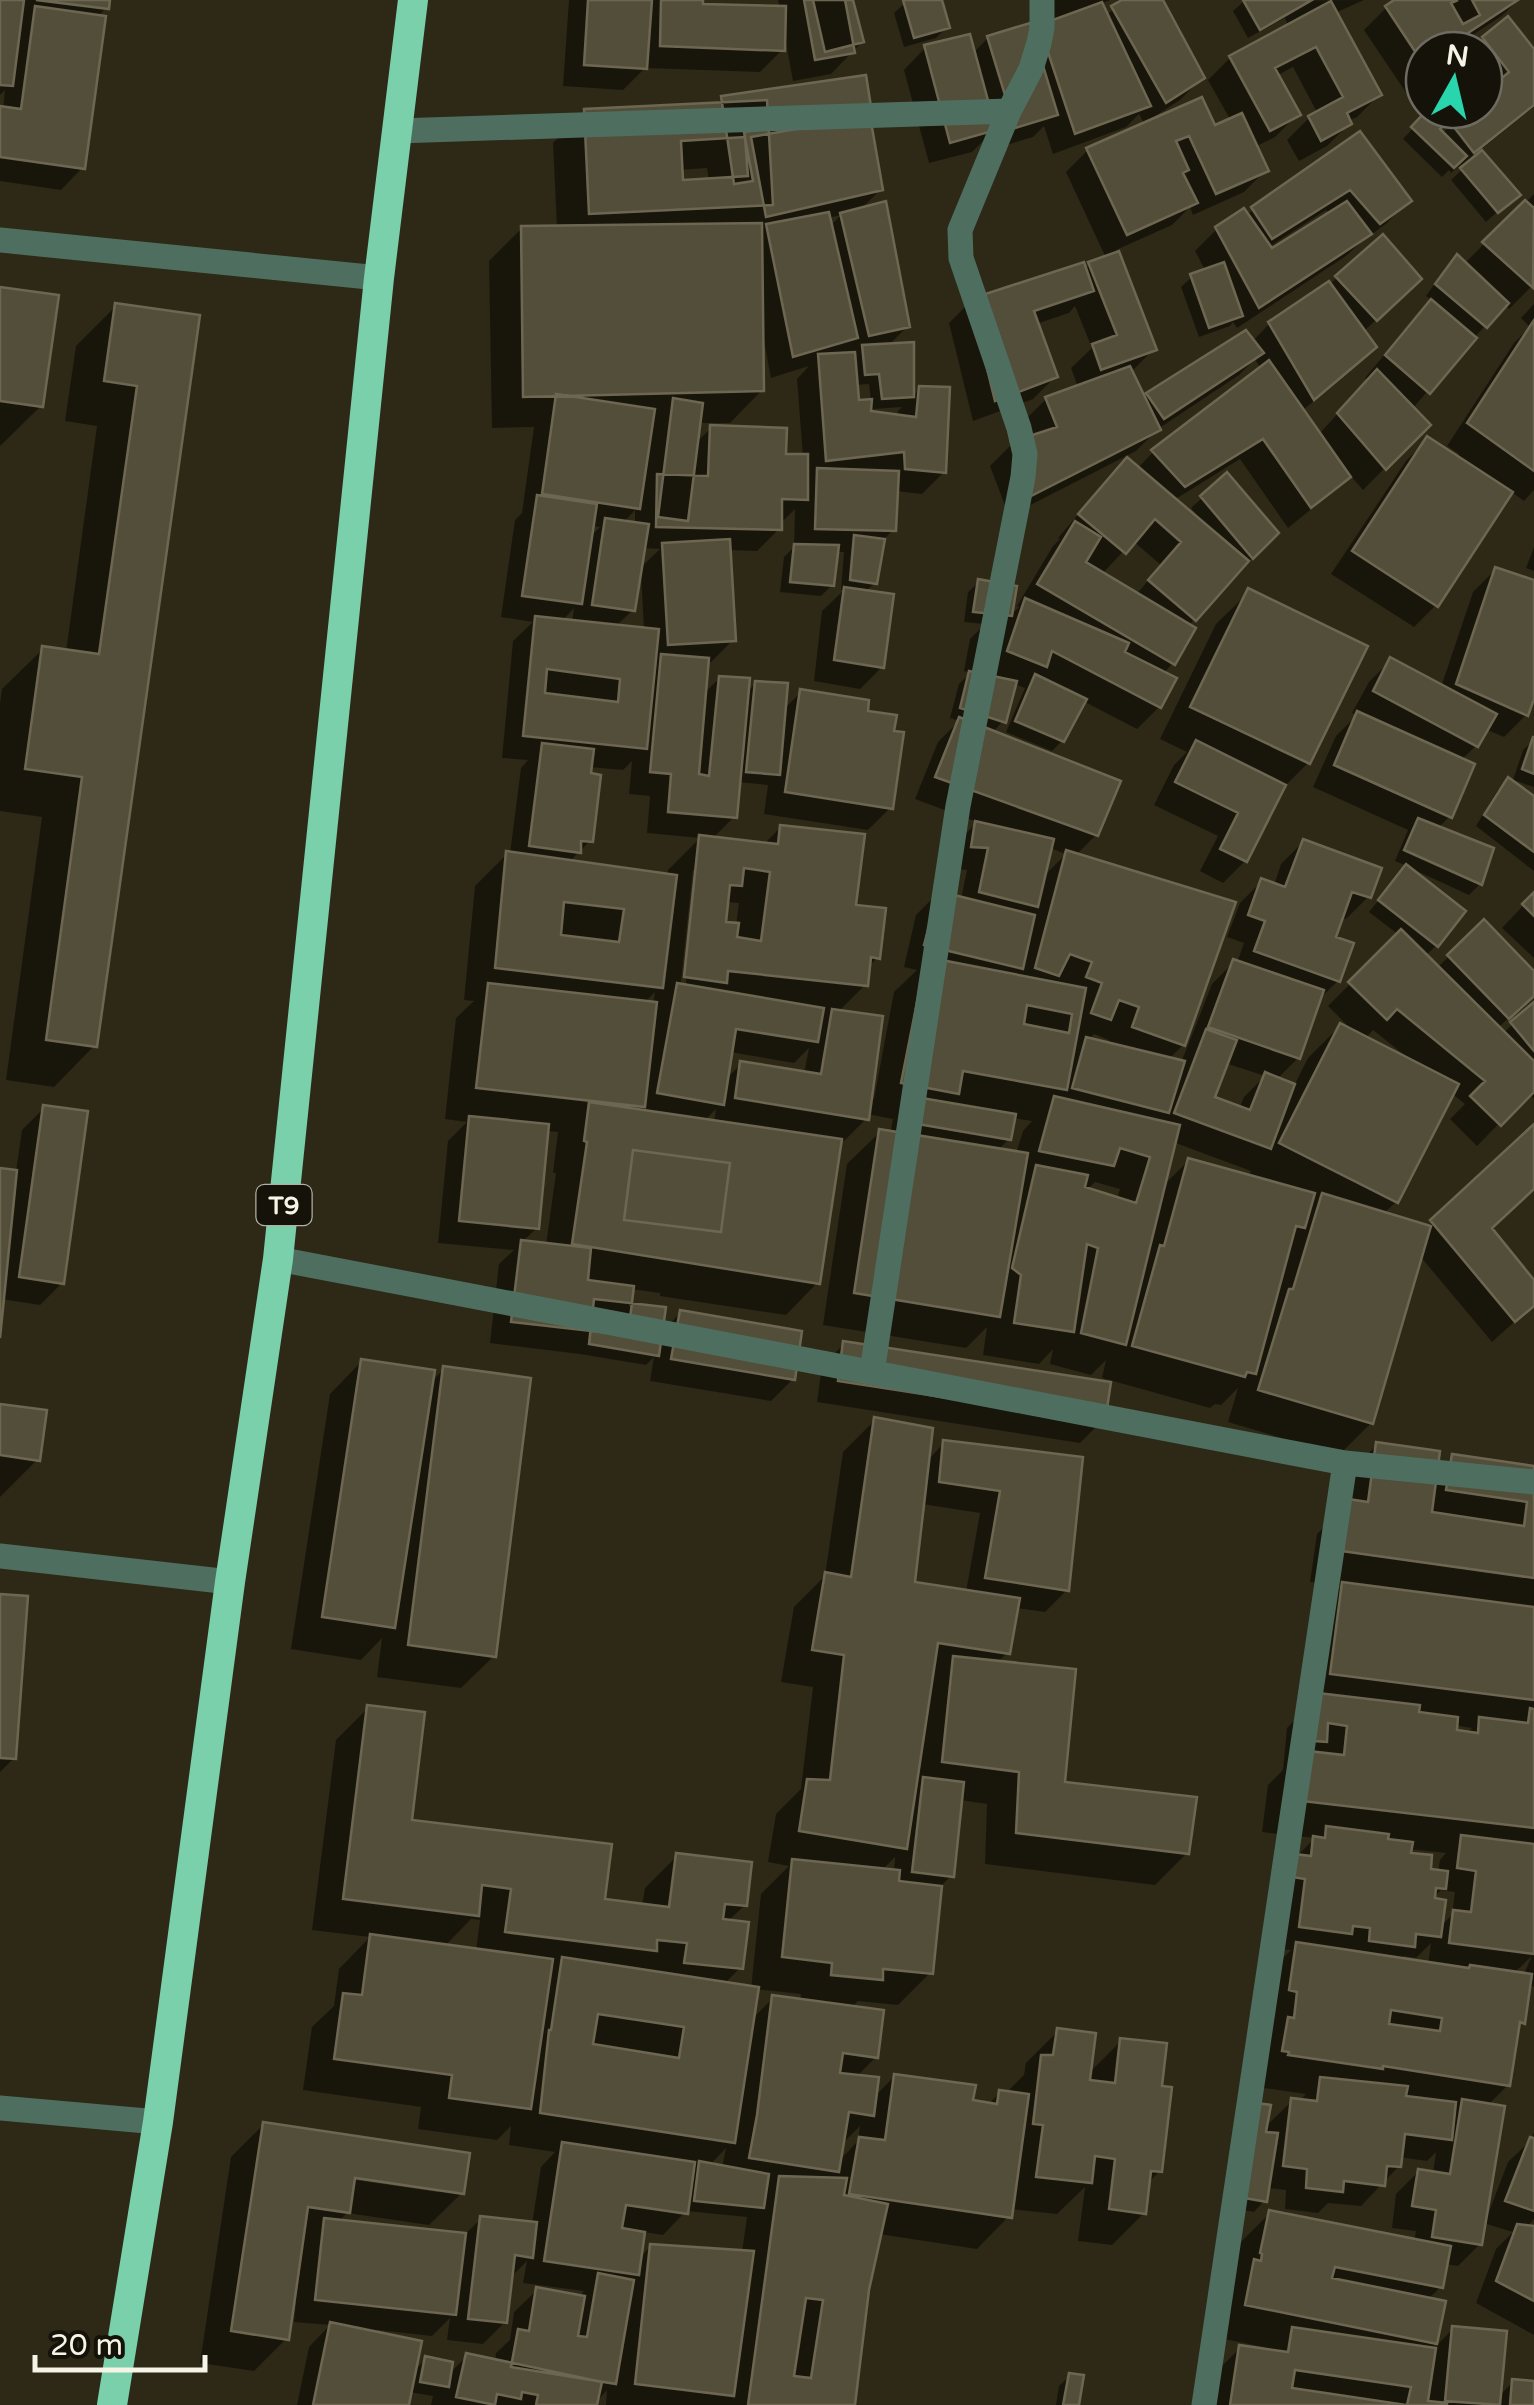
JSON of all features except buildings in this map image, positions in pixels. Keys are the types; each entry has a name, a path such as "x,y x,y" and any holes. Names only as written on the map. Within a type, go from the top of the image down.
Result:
{"highway":[{"name":"T9","path":"112,2405 158,2122 230,1582 278,1259 379,278 413,0"}],"street":[{"path":"872,1372 958,806 1023,477 1019,428 960,258 960,230 1030,69 1042,28 1042,0"},
{"path":"397,131 1010,111"},
{"path":"0,240 379,278"},
{"path":"278,1259 1345,1463 1534,1482"},
{"path":"1204,2405 1345,1463"},
{"path":"0,1556 230,1582"},
{"path":"0,2108 158,2122"}]}
